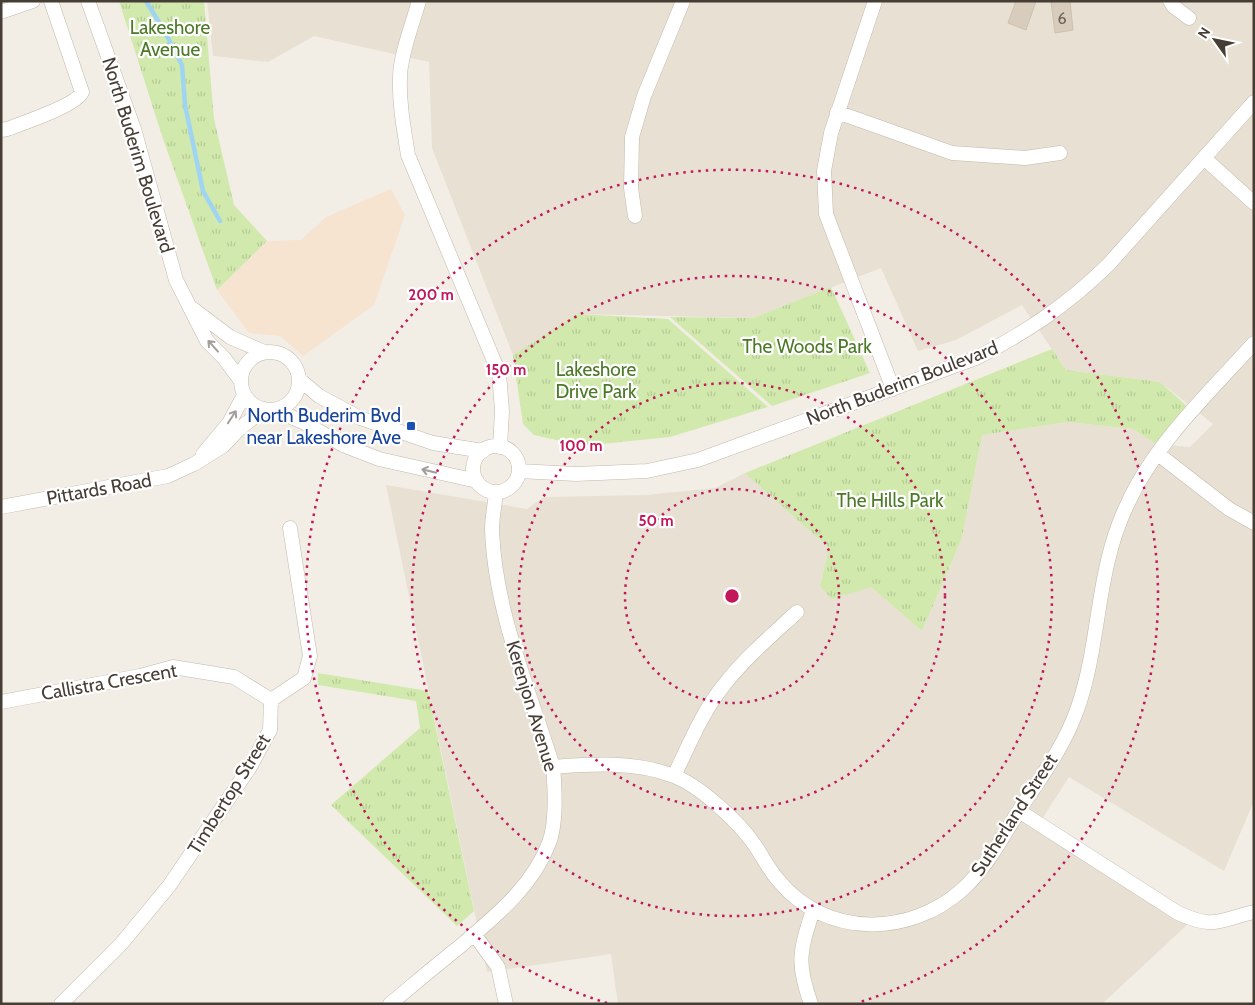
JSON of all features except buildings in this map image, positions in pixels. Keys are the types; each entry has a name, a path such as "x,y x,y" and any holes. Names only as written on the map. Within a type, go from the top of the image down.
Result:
{"street":[{"path":"1,12 33,1"},
{"path":"1,130 69,104 80,96 82,92 51,1"},
{"name":"North Buderim Boulevard","path":"88,1 134,129 176,280 207,341 224,358 242,388"},
{"path":"419,1 408,36 400,76 402,119 408,156 499,373 502,411 500,447"},
{"path":"635,216 631,188 632,137 644,96 683,1"},
{"path":"875,1 837,112 824,171 826,214 893,388"},
{"path":"1170,1 1173,6 1189,18"},
{"name":"North Buderim Boulevard","path":"519,471 576,474 647,471 670,467 698,460 976,358 1014,338 1056,311 1083,290 1108,265 1254,102"},
{"path":"837,112 952,153 1024,158 1060,153"},
{"path":"1204,158 1254,203"},
{"name":"North Buderim Boulevard","path":"191,307 230,337 264,352"},
{"name":"Sutherland Street","path":"552,767 596,764 626,765 674,776 707,797 740,826 780,883 799,901 813,910 828,916 868,926 894,924 932,910 948,901 966,886 984,864 1047,767 1076,712 1088,665 1104,571 1110,547 1127,504 1158,454 1181,425 1254,343"},
{"path":"269,409 283,407 295,396 299,379 294,363 288,358 273,352 264,352 247,362 242,371 242,388 249,401 269,409 303,422 342,445 380,459 477,481 489,491 496,492 509,488 519,471 516,458 507,449 500,447 491,447 483,451 473,468 477,481"},
{"path":"299,379 319,396 360,418 434,443 483,451"},
{"name":"Pittards Road","path":"194,464 229,423 242,388"},
{"name":"Pittards Road","path":"1,506 168,476 194,464 223,446 238,430 269,409"},
{"path":"1158,454 1229,509 1254,523"},
{"name":"Kerenjon Avenue","path":"390,1004 513,900 535,872 550,841 554,812 552,767 510,638 497,576 492,528 496,492"},
{"path":"271,700 304,678 310,656 290,528"},
{"path":"674,776 694,732 723,686 738,668 797,612"},
{"name":"Callistra Crescent","path":"1,702 140,676 173,667 234,676 271,700"},
{"name":"Timbertop Street","path":"61,1004 121,944 169,886 250,766 270,730 271,700"},
{"path":"1019,812 1178,913 1196,921 1220,922 1254,912"},
{"path":"811,1004 801,969 800,953 813,910"},
{"path":"474,934 498,968 506,1004"}],"shaded area":[{"path":"207,1 1254,1 1254,801 1224,871 1069,777 1035,830 1188,924 1102,1004 618,1004 611,954 487,972 386,485 527,509 544,497 646,495 715,488 745,473 829,548 820,585 871,587 922,631 962,538 982,435 1068,422 1133,429 1156,444 1190,447 1213,424 1160,382 1066,370 1022,305 956,340 918,351 881,268 753,318 577,314 513,355 432,148 429,62 314,36 268,62 213,56"},
{"path":"391,189 405,215 374,305 303,356 280,336 249,333 217,290 267,241 301,240 326,217"}],"green space":[{"name":"Lakeshore Avenue","path":"119,1 204,1 214,119 234,205 267,241 217,290 163,139"},
{"name":"The Woods Park","path":"831,287 870,373 772,406 670,317 753,318"},
{"name":"Lakeshore Drive Park","path":"577,314 668,319 768,407 670,437 582,446 534,435 523,424 513,355"},
{"name":"The Hills Park","path":"1052,349 1066,370 1160,382 1189,408 1156,444 1133,429 1068,422 982,435 962,538 922,631 871,587 832,599 820,586 829,548 745,473"},
{"path":"318,673 428,691 474,911 457,926 331,805 420,728 416,701 318,685"}],"waterway":[{"path":"146,1 182,65 185,105 203,191 220,221"}],"place":[{"name":"North Buderim Bvd near Lakeshore Ave","path":"411,426"}]}
